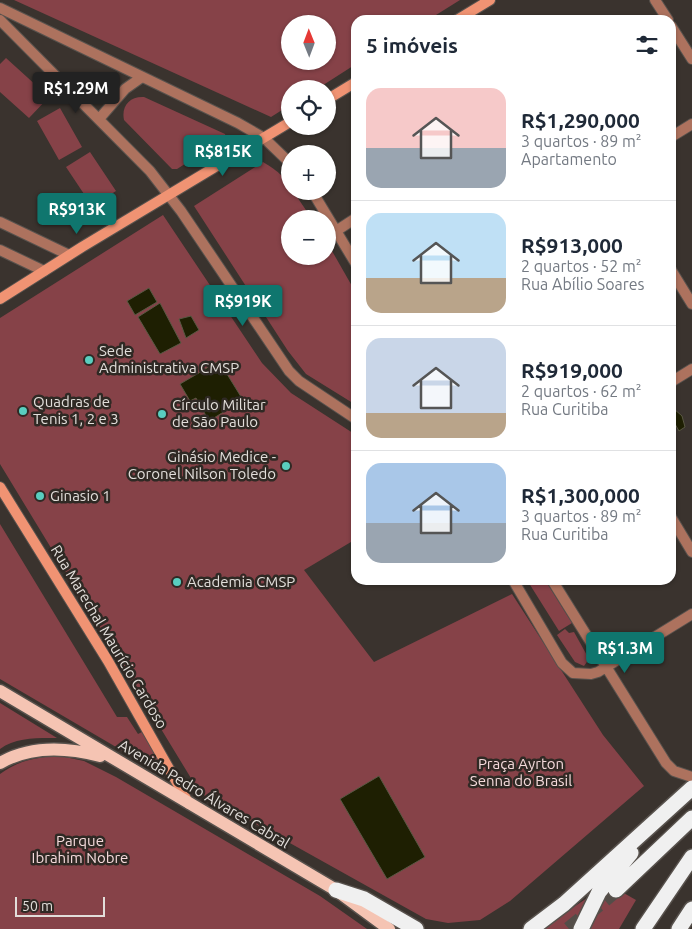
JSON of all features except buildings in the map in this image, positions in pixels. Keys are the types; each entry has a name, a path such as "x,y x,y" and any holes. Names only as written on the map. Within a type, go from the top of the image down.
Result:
{"highway":[{"path":"531,929 564,904 692,788"},
{"path":"616,890 692,818"},
{"path":"581,929 599,892 631,853 638,836"},
{"path":"643,929 692,857"},
{"path":"336,890 364,899 416,929"},
{"path":"679,929 692,909"}],"main road":[{"name":"Avenida Pedro Álvares Cabral","path":"0,691 189,805 336,890 389,929"},
{"path":"0,763 19,754 60,748 114,759"}],"street":[{"path":"465,15 490,0"},
{"path":"655,0 665,15"},
{"path":"0,8 264,138 281,155"},
{"path":"0,20 150,170 289,371 299,381 351,416"},
{"path":"676,34 692,59"},
{"path":"99,119 125,88 142,77"},
{"path":"336,94 351,85"},
{"path":"676,134 692,124"},
{"path":"0,299 69,255 281,128"},
{"path":"351,221 336,231 351,256"},
{"path":"0,222 69,255"},
{"path":"0,250 44,271"},
{"path":"676,278 692,304"},
{"path":"676,379 692,369"},
{"name":"Rua Marechal Maurício Cardoso","path":"0,488 108,661 189,805"},
{"path":"676,525 692,552"},
{"path":"516,585 567,668 572,673 591,674 606,667 692,614"},
{"path":"555,585 666,763 674,771 692,777"}],"green space":[{"path":"14,0 460,0 436,15 351,15 351,67 331,80 281,80 281,111 271,117"},
{"path":"6,58 49,97 29,118 0,92 0,64"},
{"path":"144,97 225,134 226,138 177,169 172,169 124,120 125,106 135,98"},
{"path":"60,108 82,147 59,160 37,121"},
{"path":"90,152 116,191 92,206 66,167"},
{"path":"263,162 281,175 281,200 299,200 306,210 281,210 281,265 336,265 336,258 351,284 351,402 306,374 288,351 194,206"},
{"name":"Praça Ayrton Senna do Brasil","path":"163,215 262,363 291,393 351,432 351,542 304,570 374,662 512,594 603,735 644,786 510,901 480,920 448,923 426,919 200,793 0,464 0,318"},
{"path":"0,524 117,717 127,717 138,734 142,732 162,767 157,771 0,679"},
{"path":"530,585 548,585 572,623 559,631"},
{"path":"565,629 569,633 574,632 589,659 584,666 575,662 557,635"},
{"path":"0,703 57,738 20,740 0,749"},
{"name":"Parque Ibrahim Nobre","path":"60,756 84,761 116,777 320,896 367,929 0,929 0,774 14,765 28,760"},
{"path":"608,884 636,900 619,929 541,929"}],"shaded area":[{"path":"149,288 157,302 135,315 127,301"},
{"path":"160,303 181,343 160,354 138,317"},
{"path":"191,316 199,330 186,338 179,319"},
{"path":"219,361 243,400 209,421 196,398 190,401 180,384"},
{"path":"676,411 682,416 685,427 679,431 676,426"},
{"path":"379,776 425,857 387,879 340,799"}],"tunnel":[{"path":"569,929 616,890"}],"place":[{"name":"Sede Administrativa CMSP","path":"89,360"},
{"name":"Quadras de Tenis 1, 2 e 3","path":"23,411"},
{"name":"Círculo Militar de São Paulo","path":"162,414"},
{"name":"Ginásio Medice - Coronel Nilson Toledo","path":"286,466"},
{"name":"Ginasio 1","path":"40,496"},
{"name":"Academia CMSP","path":"177,582"}]}
